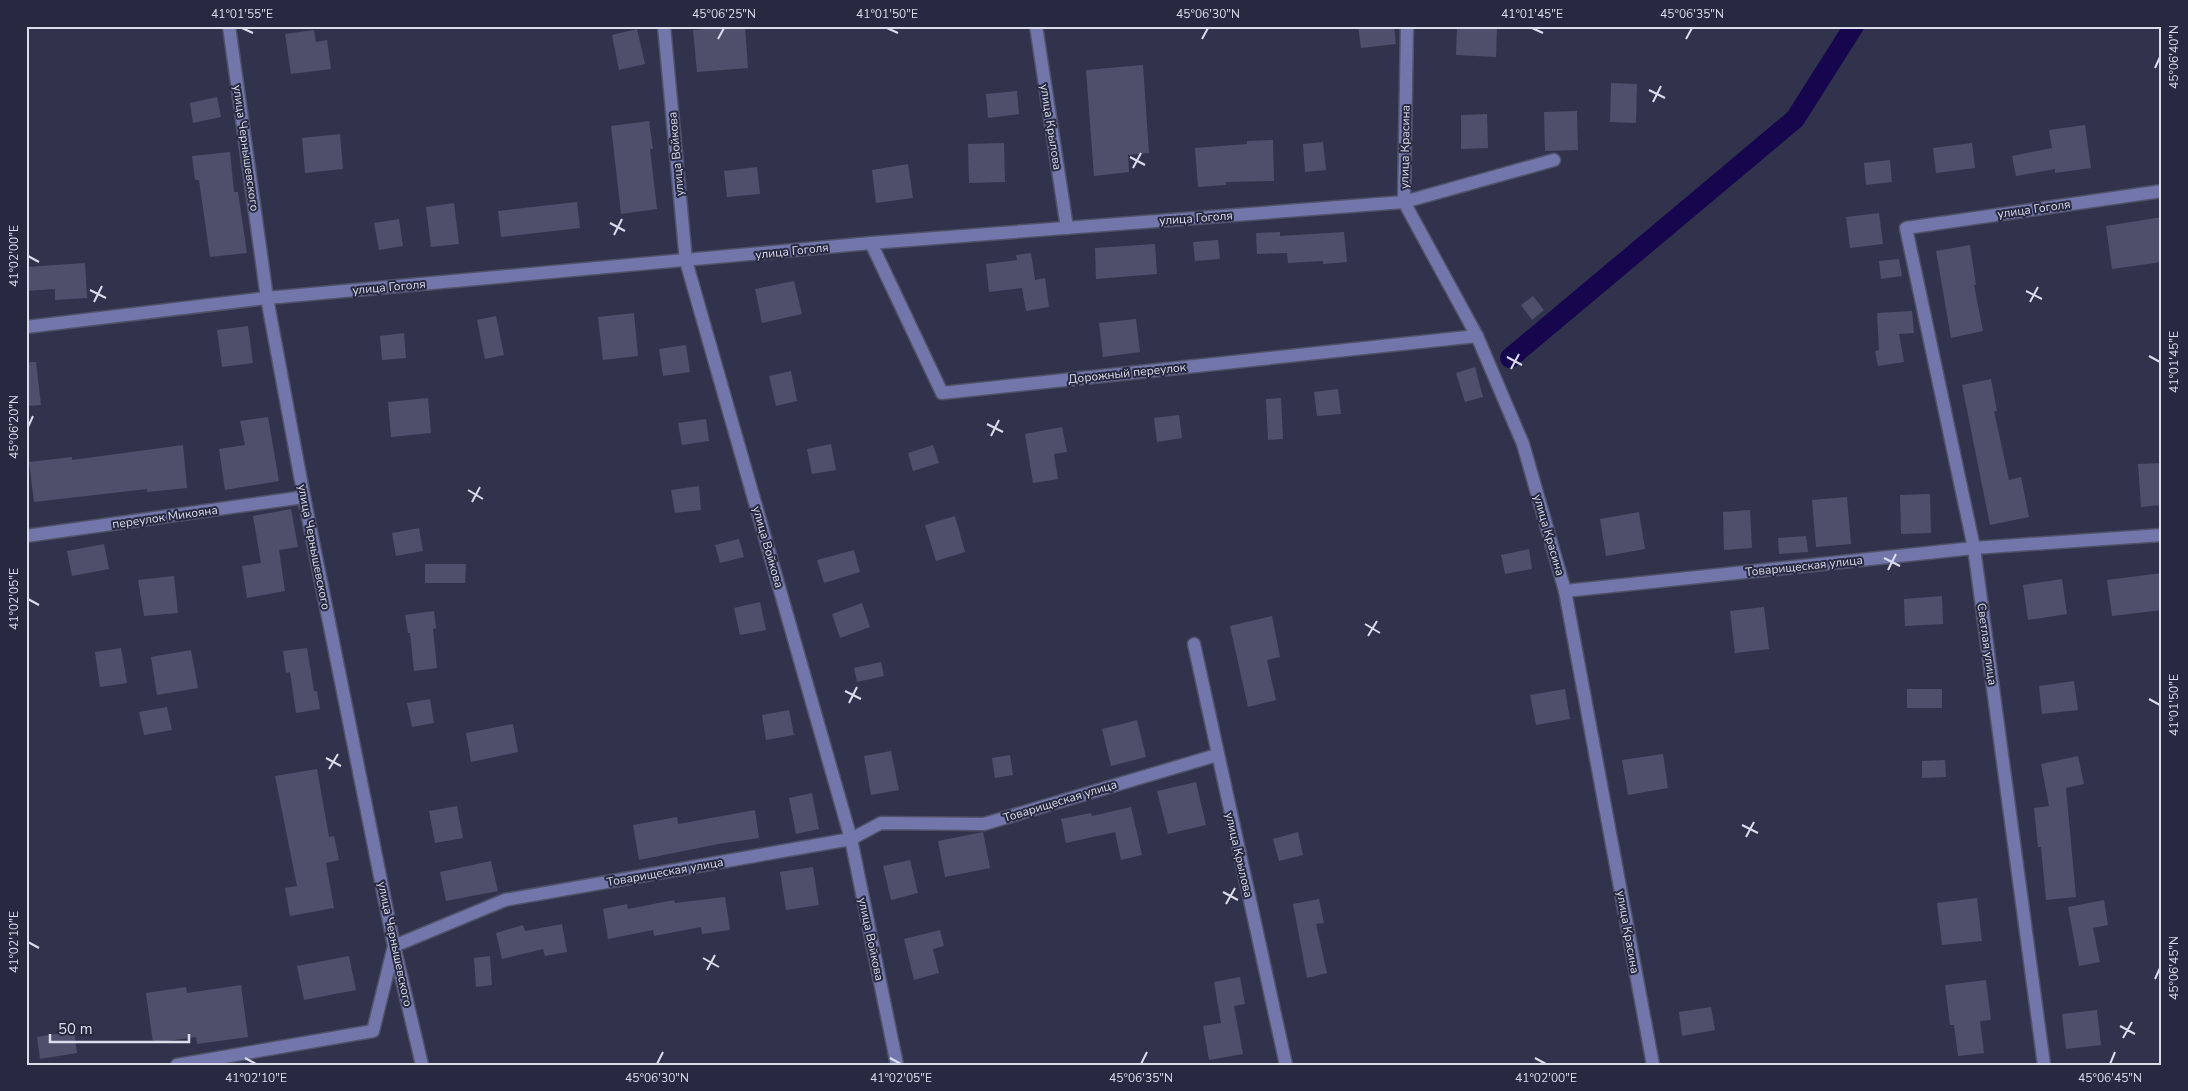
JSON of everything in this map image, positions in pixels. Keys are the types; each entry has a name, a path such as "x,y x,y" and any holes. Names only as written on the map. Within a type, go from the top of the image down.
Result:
{"street":[{"name":"улица Чернышевского","path":"229,26 267,298 304,497 394,946 422,1065"},
{"name":"улица Войкова","path":"664,26 686,261 851,839 897,1065"},
{"name":"улица Крылова","path":"1036,26 1067,228"},
{"name":"улица Красина","path":"1407,26 1404,202 1477,336 1523,444 1565,591 1652,1065"},
{"name":"улица Гоголя","path":"26,327 267,298 871,243 1404,202 1554,160"},
{"name":"улица Гоголя","path":"1906,228 2162,191"},
{"name":"Светлая улица","path":"1906,228 1974,548 2044,1065"},
{"name":"Дорожный переулок","path":"871,243 942,393 1477,336"},
{"name":"переулок Микояна","path":"26,536 304,497"},
{"name":"Товарищеская улица","path":"1565,591 1974,548 2162,535"},
{"name":"улица Крылова","path":"1194,644 1286,1065"},
{"name":"Товарищеская улица","path":"394,946 504,900 851,839 881,823 984,824 1217,755"},
{"path":"177,1065 373,1031 394,946"}],"building":[{"path":"745,26 748,68 697,72 693,30"},
{"path":"1358,26 1394,26 1396,44 1361,48"},
{"path":"1457,26 1497,26 1496,57 1456,55"},
{"path":"637,29 645,64 619,70 612,35"},
{"path":"314,30 316,42 327,40 331,69 291,74 285,34"},
{"path":"1143,65 1149,153 1128,155 1129,172 1094,176 1086,70"},
{"path":"1611,83 1637,84 1636,123 1610,122"},
{"path":"1017,91 1019,114 988,118 986,94"},
{"path":"217,97 221,117 193,123 190,103"},
{"path":"1577,111 1578,150 1545,151 1544,112"},
{"path":"1487,114 1488,148 1461,149 1461,115"},
{"path":"649,121 653,149 650,149 657,209 621,214 611,126"},
{"path":"2085,125 2091,168 2055,173 2055,169 2016,176 2012,156 2052,148 2049,130"},
{"path":"340,134 343,169 305,173 302,138"},
{"path":"1273,140 1274,181 1226,182 1226,185 1198,187 1195,148 1247,144 1247,141"},
{"path":"1323,142 1326,170 1305,172 1303,144"},
{"path":"1004,143 1005,182 969,183 968,144"},
{"path":"1972,143 1975,168 1936,173 1933,148"},
{"path":"230,152 234,192 238,192 247,253 210,257 199,180 195,180 192,156"},
{"path":"1890,160 1892,182 1866,185 1864,163"},
{"path":"908,164 913,198 876,203 872,170"},
{"path":"757,167 760,194 727,197 724,171"},
{"path":"577,202 580,228 501,237 498,211"},
{"path":"454,203 459,244 431,247 426,207"},
{"path":"1879,213 1883,244 1850,248 1846,217"},
{"path":"2162,217 2162,262 2112,269 2106,226"},
{"path":"399,219 403,246 379,250 374,223"},
{"path":"1280,232 1280,236 1344,232 1347,262 1323,264 1323,261 1288,263 1287,253 1257,254 1256,233"},
{"path":"1218,240 1220,259 1195,261 1193,242"},
{"path":"1155,244 1157,274 1096,279 1095,248"},
{"path":"1970,245 1976,285 1974,285 1983,331 1951,338 1936,251"},
{"path":"1031,253 1035,280 1045,278 1049,307 1026,311 1022,288 989,292 986,264 1017,260 1016,255"},
{"path":"1899,259 1902,276 1881,279 1879,261"},
{"path":"85,263 87,298 55,300 55,289 26,291 26,267"},
{"path":"794,281 802,314 762,323 755,289"},
{"path":"1533,296 1544,310 1532,320 1521,305"},
{"path":"1912,311 1914,333 1899,334 1904,362 1878,366 1875,351 1879,350 1877,313"},
{"path":"634,313 638,356 603,360 598,317"},
{"path":"496,316 504,355 485,359 477,320"},
{"path":"1136,319 1140,352 1103,357 1099,323"},
{"path":"248,326 253,363 222,367 217,330"},
{"path":"404,333 406,358 382,360 380,336"},
{"path":"686,345 690,372 663,376 659,349"},
{"path":"26,362 36,362 41,405 26,406"},
{"path":"1475,367 1483,397 1465,402 1456,373"},
{"path":"791,371 797,401 776,406 769,376"},
{"path":"1991,379 1997,411 1994,411 2009,480 2021,477 2029,517 1990,525 1962,385"},
{"path":"1338,389 1341,414 1317,416 1314,392"},
{"path":"428,398 431,433 391,437 388,402"},
{"path":"1281,398 1283,439 1268,440 1266,399"},
{"path":"1179,415 1182,438 1157,442 1154,418"},
{"path":"268,417 279,481 225,490 219,449 245,445 240,421"},
{"path":"706,419 709,441 682,445 678,423"},
{"path":"1062,427 1067,452 1054,454 1058,479 1033,483 1025,434"},
{"path":"831,444 836,470 812,474 807,449"},
{"path":"183,445 187,488 147,492 147,489 34,502 29,462 72,457 72,460"},
{"path":"933,445 939,463 913,471 908,453"},
{"path":"2162,463 2162,505 2141,507 2138,464"},
{"path":"699,486 701,510 675,513 671,490"},
{"path":"1930,494 1931,533 1901,534 1900,495"},
{"path":"1847,497 1851,544 1816,547 1812,500"},
{"path":"291,509 298,547 279,550 285,591 247,598 242,566 261,563 253,516"},
{"path":"1750,510 1752,548 1724,550 1723,512"},
{"path":"1639,512 1645,549 1606,556 1600,519"},
{"path":"955,516 965,552 936,561 925,525"},
{"path":"419,528 423,551 396,556 392,533"},
{"path":"1806,536 1808,552 1779,554 1778,538"},
{"path":"739,539 744,557 720,563 715,545"},
{"path":"104,544 109,569 72,576 67,551"},
{"path":"1529,549 1532,569 1505,574 1501,555"},
{"path":"854,550 860,572 824,583 817,560"},
{"path":"425,564 466,564 465,583 425,583"},
{"path":"2162,573 2162,610 2112,616 2107,580"},
{"path":"174,576 178,613 144,616 138,580"},
{"path":"2062,579 2067,614 2028,620 2023,585"},
{"path":"1942,596 1943,624 1905,626 1904,599"},
{"path":"760,602 766,630 740,635 734,608"},
{"path":"862,603 870,627 840,638 832,614"},
{"path":"1764,607 1769,649 1735,653 1730,611"},
{"path":"434,611 436,628 433,629 437,668 414,671 410,633 408,633 405,615"},
{"path":"1272,616 1280,657 1267,660 1276,700 1248,707 1230,626"},
{"path":"121,648 127,683 100,687 95,652"},
{"path":"307,648 314,691 317,691 320,709 296,713 290,672 286,673 283,651"},
{"path":"191,650 198,688 157,695 151,657"},
{"path":"881,662 884,676 857,682 854,668"},
{"path":"2074,681 2078,710 2042,714 2039,686"},
{"path":"1565,689 1570,719 1536,725 1530,695"},
{"path":"1907,689 1942,689 1942,708 1907,708"},
{"path":"430,699 434,723 412,727 407,703"},
{"path":"167,707 172,730 144,735 139,712"},
{"path":"789,710 794,735 766,740 762,715"},
{"path":"1137,720 1146,757 1111,766 1102,729"},
{"path":"513,724 518,752 471,762 466,733"},
{"path":"891,751 899,790 871,795 864,756"},
{"path":"1663,754 1668,788 1628,795 1622,760"},
{"path":"1010,755 1013,775 995,778 992,758"},
{"path":"2078,756 2084,784 2066,788 2076,897 2046,900 2041,847 2038,847 2034,808 2049,806 2041,764"},
{"path":"1945,760 1946,777 1922,778 1922,761"},
{"path":"317,769 329,837 334,836 339,860 326,863 334,908 290,916 285,888 297,886 275,776"},
{"path":"1196,782 1206,825 1168,834 1157,791"},
{"path":"812,793 819,829 796,834 789,798"},
{"path":"457,806 463,838 435,843 429,811"},
{"path":"1131,807 1142,855 1121,860 1115,832 1066,843 1061,819 1091,813 1092,816"},
{"path":"755,810 759,838 639,860 633,825 677,817 678,824"},
{"path":"983,832 990,868 945,877 938,841"},
{"path":"1298,832 1303,855 1279,861 1273,839"},
{"path":"910,860 918,893 891,900 883,866"},
{"path":"491,861 498,891 446,901 440,872"},
{"path":"813,867 819,905 786,910 780,872"},
{"path":"725,897 730,930 702,934 701,927 654,936 653,930 608,939 603,909 627,904 628,909 674,900 675,903"},
{"path":"1977,898 1982,941 1942,945 1937,903"},
{"path":"1319,899 1324,923 1316,924 1327,973 1307,978 1293,904"},
{"path":"2104,900 2108,925 2093,928 2100,962 2079,966 2068,907"},
{"path":"562,924 567,952 545,956 543,949 502,959 496,933 523,925 525,931"},
{"path":"940,930 944,946 933,949 939,973 914,980 904,939"},
{"path":"349,956 356,990 304,1000 297,966"},
{"path":"490,956 492,985 476,987 474,958"},
{"path":"1240,977 1245,1004 1234,1006 1243,1054 1209,1060 1203,1026 1221,1023 1214,982"},
{"path":"1986,980 1991,1020 1980,1021 1984,1053 1958,1056 1954,1025 1950,1025 1945,985"},
{"path":"241,985 248,1037 197,1044 196,1037 153,1043 146,993 186,987 187,993"},
{"path":"1711,1007 1715,1030 1682,1036 1679,1012"},
{"path":"2097,1010 2101,1045 2066,1049 2062,1014"},
{"path":"74,1031 77,1053 40,1059 37,1037"}],"waterway":[{"path":"1510,358 1795,119 1854,26"}]}
